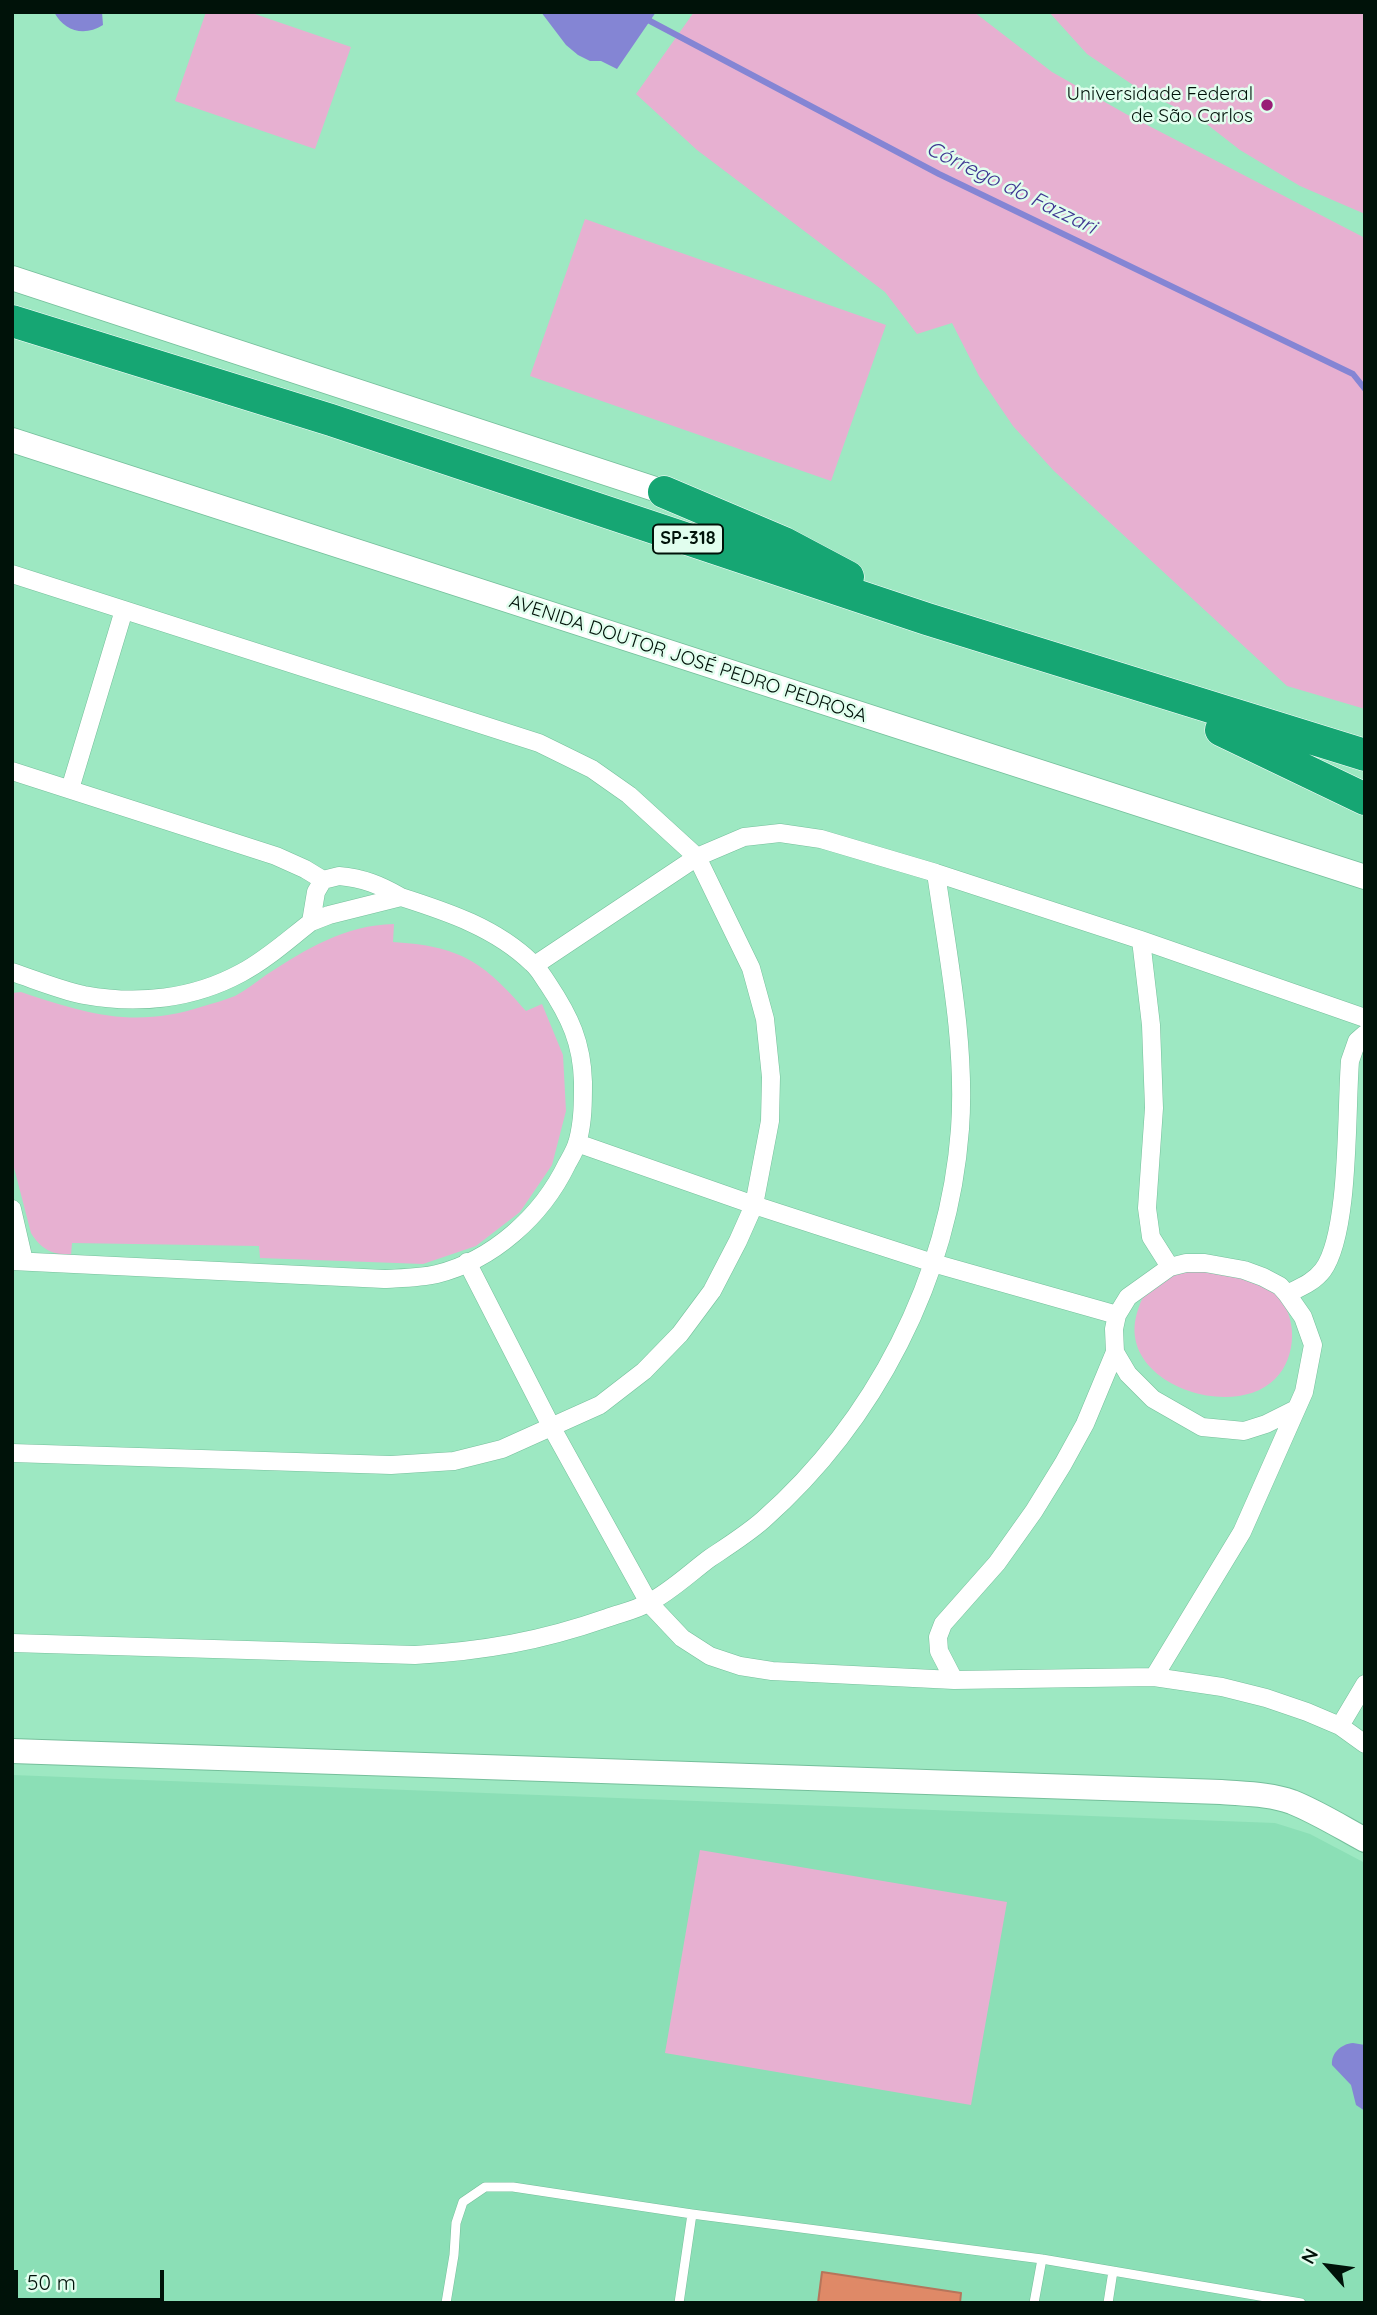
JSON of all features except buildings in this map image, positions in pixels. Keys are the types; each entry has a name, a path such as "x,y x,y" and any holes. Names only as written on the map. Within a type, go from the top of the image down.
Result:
{"highway":[{"name":"SP-318","path":"12,321 331,420 927,619 1365,755"},
{"name":"SP-318","path":"12,342 324,440 867,621 1365,776"},
{"path":"664,492 784,543 927,619"},
{"path":"1220,730 1365,799"}],"street":[{"path":"12,278 664,492"},
{"name":"AVENIDA DOUTOR JOSÉ PEDRO PEDROSA","path":"12,440 1365,877"},
{"path":"12,574 539,743 592,769 629,795 697,857 751,968 765,1019 771,1077 770,1121 754,1205 712,1291 680,1334 643,1371 600,1405 502,1449 454,1461 391,1465 12,1453"},
{"path":"70,789 124,610"},
{"path":"12,771 276,856 323,880 339,876 360,878 401,897 456,915 492,933 535,965 563,1006 576,1035 582,1068 583,1095 582,1120 577,1143 559,1180 541,1205 522,1226 503,1241 467,1262 438,1274 384,1279 18,1261 12,1209"},
{"path":"535,965 697,857 744,837 780,833 821,839 936,873 1141,940 1365,1018"},
{"path":"12,1643 415,1655 471,1652 542,1639 649,1603 763,1520 826,1456 880,1381 915,1311 933,1263 952,1194 960,1128 960,1049 936,873"},
{"path":"311,922 316,892 323,880"},
{"path":"12,972 82,995 125,1001 167,998 210,988 244,972 311,922 401,897"},
{"path":"1141,940 1151,1025 1154,1108 1147,1208 1151,1237 1170,1266"},
{"path":"1287,1294 1310,1283 1324,1269 1334,1247 1341,1206 1350,1061 1357,1041 1365,1034"},
{"path":"577,1143 754,1205 933,1263 1117,1315"},
{"path":"467,1262 552,1428 649,1603 682,1637 710,1656 740,1666 772,1671 954,1680 1154,1677 1222,1687 1266,1698 1340,1726 1365,1744"},
{"path":"954,1680 939,1651 938,1637 943,1624 989,1573 1034,1511 1085,1424 1115,1352 1114,1329 1117,1315 1128,1297 1170,1266 1205,1263 1244,1270 1280,1286 1303,1317 1313,1345 1304,1392 1242,1532 1154,1677"},
{"path":"1115,1352 1128,1374 1153,1399 1202,1427 1244,1431 1266,1424 1296,1409"},
{"path":"1340,1726 1365,1684"},
{"path":"12,1752 1221,1792 1290,1802 1365,1840"}],"lane":[{"path":"446,2303 456,2223 463,2202 485,2187 513,2187 692,2214 1042,2259 1301,2303"},
{"path":"680,2303 692,2214"},
{"path":"1034,2303 1042,2259"},
{"path":"1108,2303 1113,2271"}],"shaded area":[{"path":"206,12 249,12 351,47 315,149 175,101"},
{"path":"694,12 974,12 1052,72 1126,114 1365,238 1365,709 1287,686 1054,471 1013,426 979,376 952,323 917,334 885,292 697,150 636,94"},
{"name":"Universidade Federal de São Carlos","path":"1049,12 1365,12 1365,214 1300,186 1240,150 1204,122 1136,87 1087,54"},
{"path":"585,219 886,325 831,481 530,376"},
{"path":"394,924 393,942 436,947 453,952 482,968 526,1011 542,1004 563,1055 566,1111 552,1165 520,1212 476,1246 423,1264 260,1258 259,1246 72,1243 71,1255 64,1255 48,1250 39,1243 31,1233 12,1160 12,993 21,992 68,1007 111,1016 156,1017 179,1013 235,996 296,956 327,940 359,929"},
{"path":"1184,1266 1232,1270 1266,1287 1282,1302 1291,1324 1291,1348 1288,1360 1275,1379 1256,1391 1232,1397 1207,1395 1182,1388 1160,1376 1144,1359 1135,1338 1137,1313 1141,1302 1155,1282"},
{"path":"12,1775 1275,1823 1310,1834 1365,1863 1365,2303 12,2303"},
{"path":"700,1850 1007,1902 971,2105 665,2053"}],"water":[{"path":"54,12 102,12 103,25 89,31 75,30 63,24"},
{"path":"541,12 656,12 617,69 601,61 590,61 578,55 566,45"},
{"path":"1353,2043 1365,2045 1365,2111 1356,2105 1351,2085 1332,2065 1338,2050"}],"waterway":[{"name":"Córrego do Fazzari","path":"644,12 650,21 939,174 1353,374 1365,389"}],"place":[{"name":"Universidade Federal de São Carlos","path":"1267,105"}]}
